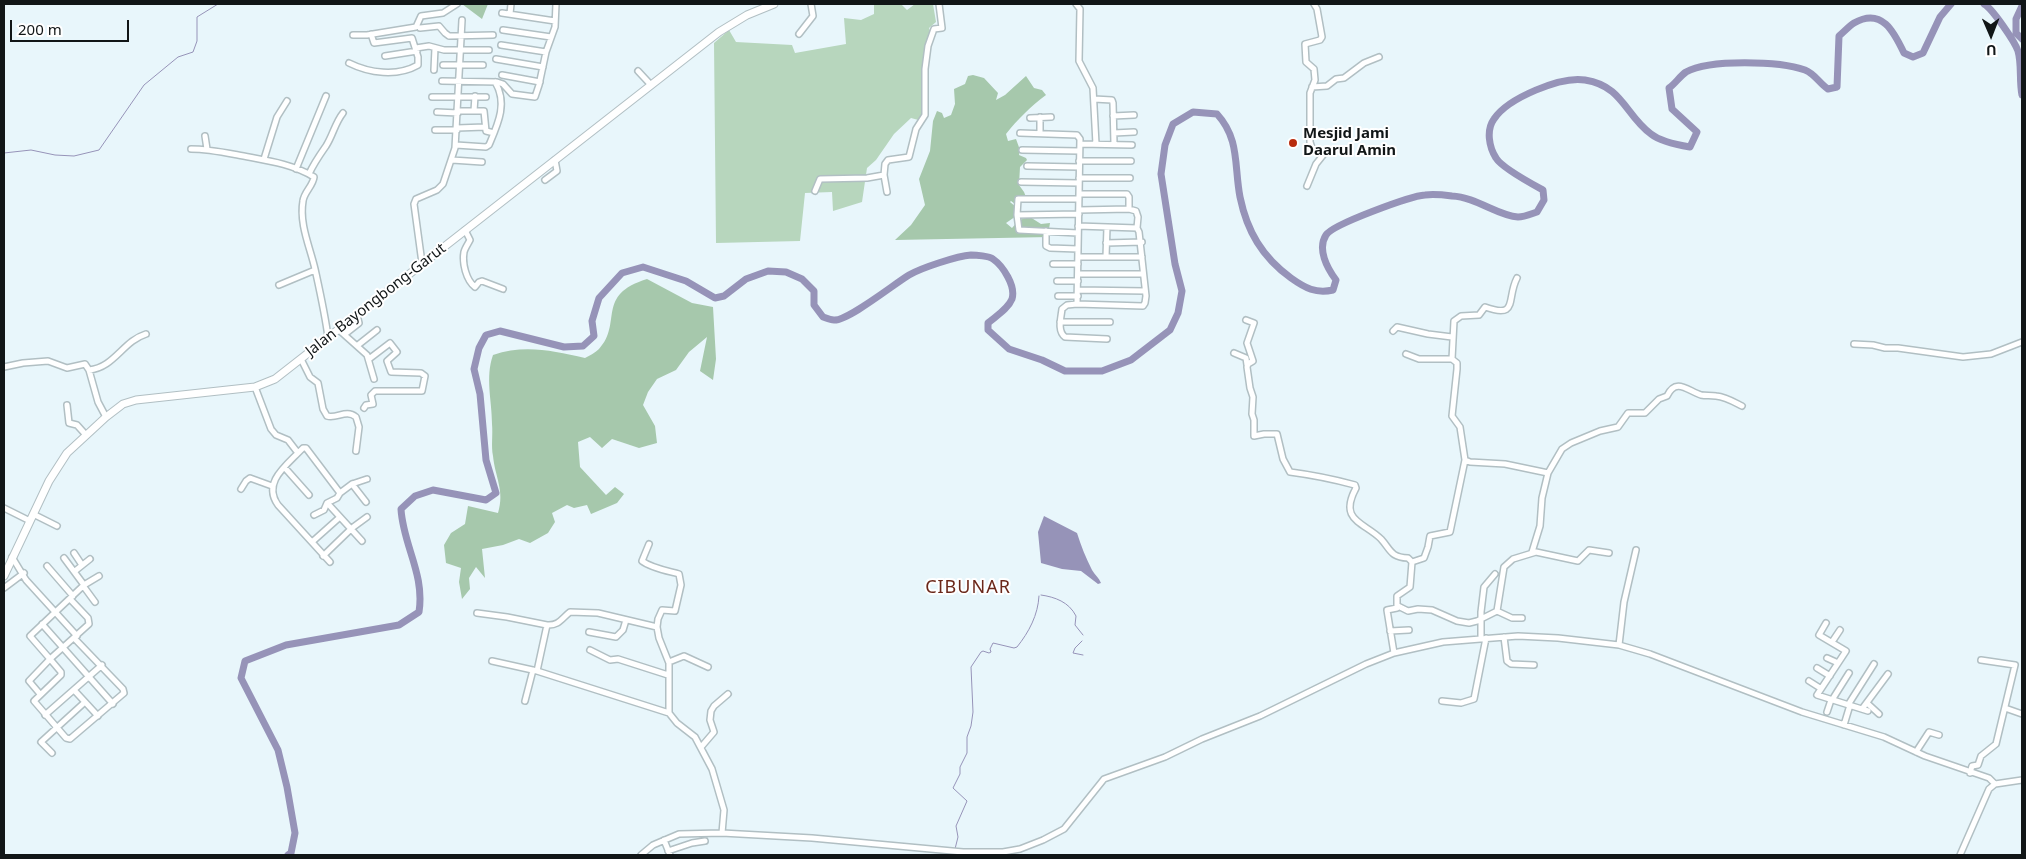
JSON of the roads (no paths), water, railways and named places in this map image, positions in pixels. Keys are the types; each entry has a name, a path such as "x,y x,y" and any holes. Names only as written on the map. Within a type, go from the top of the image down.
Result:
{"main road":[{"name":"Jalan Bayongbong-Garut","path":"4,576 48,481 66,454 106,417 128,402 255,387 275,379 328,337 342,332 357,315 422,263 735,21 774,4"}],"street":[{"path":"354,35 416,27 421,16 443,13 457,4"},
{"path":"510,14 511,4"},
{"path":"442,81 499,83 510,94 533,98 536,95 540,82 555,21 556,4"},
{"path":"799,34 813,16 811,4"},
{"path":"887,192 884,175 885,164 888,160 908,156 916,129 924,118 926,94 924,82 928,51 934,29 942,28 939,4"},
{"path":"1076,4 1080,10 1079,61 1093,88 1096,144"},
{"path":"1307,186 1316,164 1324,154 1312,148 1310,142 1309,104 1312,87 1316,80 1315,72 1306,62 1305,44 1320,40 1322,37 1317,9 1314,4"},
{"path":"502,13 555,21"},
{"path":"422,263 414,204 416,200 437,190 443,184 456,145 462,20"},
{"path":"420,28 439,26 447,35 493,36"},
{"path":"503,30 551,37"},
{"path":"349,62 374,72 406,70 418,66 416,49 411,38 374,43 371,34"},
{"path":"501,45 546,52"},
{"path":"385,56 429,46 461,50 489,50"},
{"path":"434,70 435,48"},
{"path":"1312,87 1327,86 1336,79 1344,78 1364,63 1379,57"},
{"path":"496,59 543,67"},
{"path":"443,65 483,64"},
{"path":"638,71 650,86"},
{"path":"502,75 540,82"},
{"path":"456,145 488,146 494,133 502,100 499,83"},
{"path":"296,169 326,96"},
{"path":"474,111 475,96"},
{"path":"432,97 486,97"},
{"path":"1094,99 1112,100 1114,144"},
{"path":"264,159 278,118 287,101"},
{"path":"437,112 485,111 486,131 494,133"},
{"path":"309,174 343,113"},
{"path":"1113,116 1134,116"},
{"path":"1040,117 1040,133"},
{"path":"1030,118 1051,117"},
{"path":"435,130 485,127"},
{"path":"1114,133 1134,132"},
{"path":"1020,133 1076,135 1080,139 1077,304"},
{"path":"205,136 207,149"},
{"path":"1080,144 1132,145"},
{"path":"190,149 207,149 264,159 296,169 314,178 304,197 305,234 319,287 328,337"},
{"path":"1022,150 1080,151"},
{"path":"452,160 482,162"},
{"path":"545,180 557,171 555,160"},
{"path":"1027,166 1131,161"},
{"path":"815,191 820,179 866,178 884,175"},
{"path":"1020,182 1130,178"},
{"path":"1078,233 1019,230 1017,215 1018,198 1127,194 1129,196 1129,209"},
{"path":"1017,215 1129,209 1136,211 1138,217 1137,228 1142,242 1145,303 1142,306 1077,304 1063,307 1060,330 1064,337 1107,339"},
{"path":"1078,226 1137,228"},
{"path":"1106,257 1107,227"},
{"path":"465,230 470,238 464,251 465,270 473,286 475,287 482,281 503,289"},
{"path":"1046,232 1046,246 1050,248 1078,249"},
{"path":"1106,242 1142,242"},
{"path":"1078,257 1142,257"},
{"path":"1053,264 1078,264"},
{"path":"279,285 315,270"},
{"path":"1057,281 1078,277 1143,274"},
{"path":"1452,359 1454,321 1461,316 1479,315 1485,307 1500,312 1506,310 1509,307 1513,285 1517,278"},
{"path":"1058,296 1078,293 1144,291"},
{"path":"1246,320 1254,323 1247,342 1254,360 1247,365"},
{"path":"1060,322 1110,322"},
{"path":"1392,331 1396,327 1452,337"},
{"path":"358,345 377,330"},
{"path":"342,332 358,345 369,359 374,379"},
{"path":"89,370 101,368 113,360 128,344 146,334"},
{"path":"1854,344 1962,357 1991,354 2022,342"},
{"path":"364,408 366,405 373,404 371,395 376,391 422,392 425,376 421,373 392,372 387,362 397,352 390,343 369,359"},
{"path":"1234,353 1246,358 1253,397 1254,436 1277,434 1284,460 1290,472 1318,478 1335,478 1355,485 1356,488 1350,506 1357,523 1380,538 1390,552 1400,557 1408,558 1412,562 1411,586 1397,596 1398,606"},
{"path":"1406,354 1419,359 1452,359 1457,363 1452,416 1460,427 1465,460 1450,532 1430,536 1424,558 1412,562"},
{"path":"301,359 310,377 318,383 323,409 327,416 331,417 347,413 356,416 359,427 356,450"},
{"path":"4,367 48,361 67,368 83,364 89,370 98,402 106,417"},
{"path":"255,387 271,429 278,436 288,440 298,453"},
{"path":"1532,552 1540,526 1548,473 1564,447 1600,430 1618,427 1628,414 1645,413 1659,399 1667,396 1671,388 1685,387 1703,395 1729,398 1742,406"},
{"path":"67,405 68,421 77,425 86,435"},
{"path":"330,562 276,503 272,486 274,479 303,448 306,448 340,493"},
{"path":"1465,460 1505,464 1548,473"},
{"path":"285,468 309,495"},
{"path":"241,489 250,478 272,486"},
{"path":"314,515 324,510 327,503 337,498 340,493 352,484 367,479"},
{"path":"352,484 366,502"},
{"path":"330,506 362,541"},
{"path":"4,508 57,526"},
{"path":"312,542 340,517"},
{"path":"323,556 352,528 367,517"},
{"path":"649,544 641,558 642,561 650,566 660,567 679,574 681,583 675,611 662,610 657,627 659,638 669,662 669,713"},
{"path":"1497,611 1505,565 1513,559 1532,552 1579,560 1589,550 1610,553"},
{"path":"1619,645 1624,602 1636,550"},
{"path":"74,553 82,565"},
{"path":"12,557 22,572 40,593 56,611 68,625 76,636 124,690 123,695 70,739 66,738 34,700 62,673 30,636 56,611 84,586 99,576"},
{"path":"64,558 75,571 95,602"},
{"path":"75,571 90,559"},
{"path":"40,694 29,681 90,622 46,566"},
{"path":"4,588 22,572"},
{"path":"1442,701 1461,703 1474,699 1483,639 1481,620 1484,587 1495,574"},
{"path":"1394,652 1387,610 1398,606 1408,611 1430,610 1463,622 1481,620 1497,611"},
{"path":"478,613 554,625 574,611 598,613 657,627"},
{"path":"1497,611 1512,618 1522,618"},
{"path":"589,632 616,637 623,630 626,620"},
{"path":"1826,623 1820,635 1846,650 1817,695 1865,710 1867,703 1888,674"},
{"path":"42,624 113,704"},
{"path":"525,702 547,625"},
{"path":"1390,631 1409,630"},
{"path":"1832,642 1840,630"},
{"path":"641,855 653,845 679,834 722,833 812,838 954,852 1002,852 1020,849 1043,840 1064,828 1104,780 1157,760 1202,739 1260,716 1366,664 1394,652 1443,642 1504,637 1529,636 1619,645 1650,654 1802,712 1884,737 1916,752 1970,773 1989,778 1995,784"},
{"path":"1504,637 1507,661 1511,664 1534,665"},
{"path":"590,650 610,660 618,659 668,675"},
{"path":"669,662 684,656 708,668"},
{"path":"1827,658 1838,664"},
{"path":"1970,773 1972,766 1978,765 1982,756 1996,744 2015,665 1981,660"},
{"path":"492,661 535,671 669,713 702,746 705,757 716,779 723,802 722,833"},
{"path":"1844,725 1849,705 1874,664"},
{"path":"45,715 102,665"},
{"path":"1817,668 1830,676"},
{"path":"1827,712 1831,700 1850,673"},
{"path":"1809,681 1820,688"},
{"path":"74,690 98,716"},
{"path":"702,746 714,732 710,720 713,707 728,694"},
{"path":"52,753 41,742 85,702"},
{"path":"1867,703 1879,714"},
{"path":"2005,708 2022,714"},
{"path":"1916,752 1929,732 1939,735"},
{"path":"1960,855 1989,788 1995,784 2022,780"},
{"path":"664,840 669,853 705,841"}],"waterway":[{"path":"4,153 31,150 55,155 74,156 99,150 144,85 178,57 193,52 197,41 197,17 218,4"},
{"path":"288,855 291,853 295,833 287,787 278,750 241,678 245,661 286,645 399,625 419,612 419,585 401,509 415,496 433,490 486,500 496,493 486,460 480,394 474,369 479,348 486,335 500,331 564,347 583,346 594,336 592,321 599,298 622,273 643,267 686,281 715,298 724,296 746,279 768,271 786,272 802,279 814,291 814,305 823,317 834,320 850,315 915,272 948,260 976,255 989,257 997,262 1008,277 1013,294 1010,303 1005,309 988,323 988,330 1009,349 1042,360 1065,371 1102,371 1131,360 1170,330 1178,313 1182,291 1175,264 1161,174 1165,145 1173,124 1193,112 1217,114 1224,123 1233,143 1243,209 1252,232 1264,252 1281,270 1301,285 1316,291 1327,291 1333,290 1336,280 1324,258 1323,240 1326,235 1342,224 1373,211 1425,195 1442,195 1461,197 1510,216 1520,217 1537,212 1544,200 1543,190 1518,176 1499,162 1489,138 1492,123 1501,111 1511,103 1536,90 1563,81 1585,80 1598,83 1616,95 1642,126 1655,137 1690,147 1697,132 1672,109 1669,88 1686,72 1697,68 1727,63 1762,63 1805,70 1828,89 1837,87 1839,36 1852,24 1864,19 1872,18 1879,20 1891,30 1904,53 1913,57 1923,53 1940,17 1951,4"},
{"path":"1984,4 2003,26 2018,51 2022,95"},
{"path":"2022,6 2016,19 2016,33 2022,39"},
{"path":"1041,595 1056,599 1070,607 1076,616 1075,625 1083,635"},
{"path":"955,849 958,837 956,826 967,801 953,788 967,753 967,737 973,712 971,667 981,652 991,652 990,649 993,643 1017,647 1032,623 1037,610 1039,596"},
{"path":"1082,641 1073,653 1083,655"}],"place":[{"name":"Mesjid Jami Daarul Amin","path":"1293,143"}],"district":[{"name":"CIBUNAR","path":"968,588"}]}
